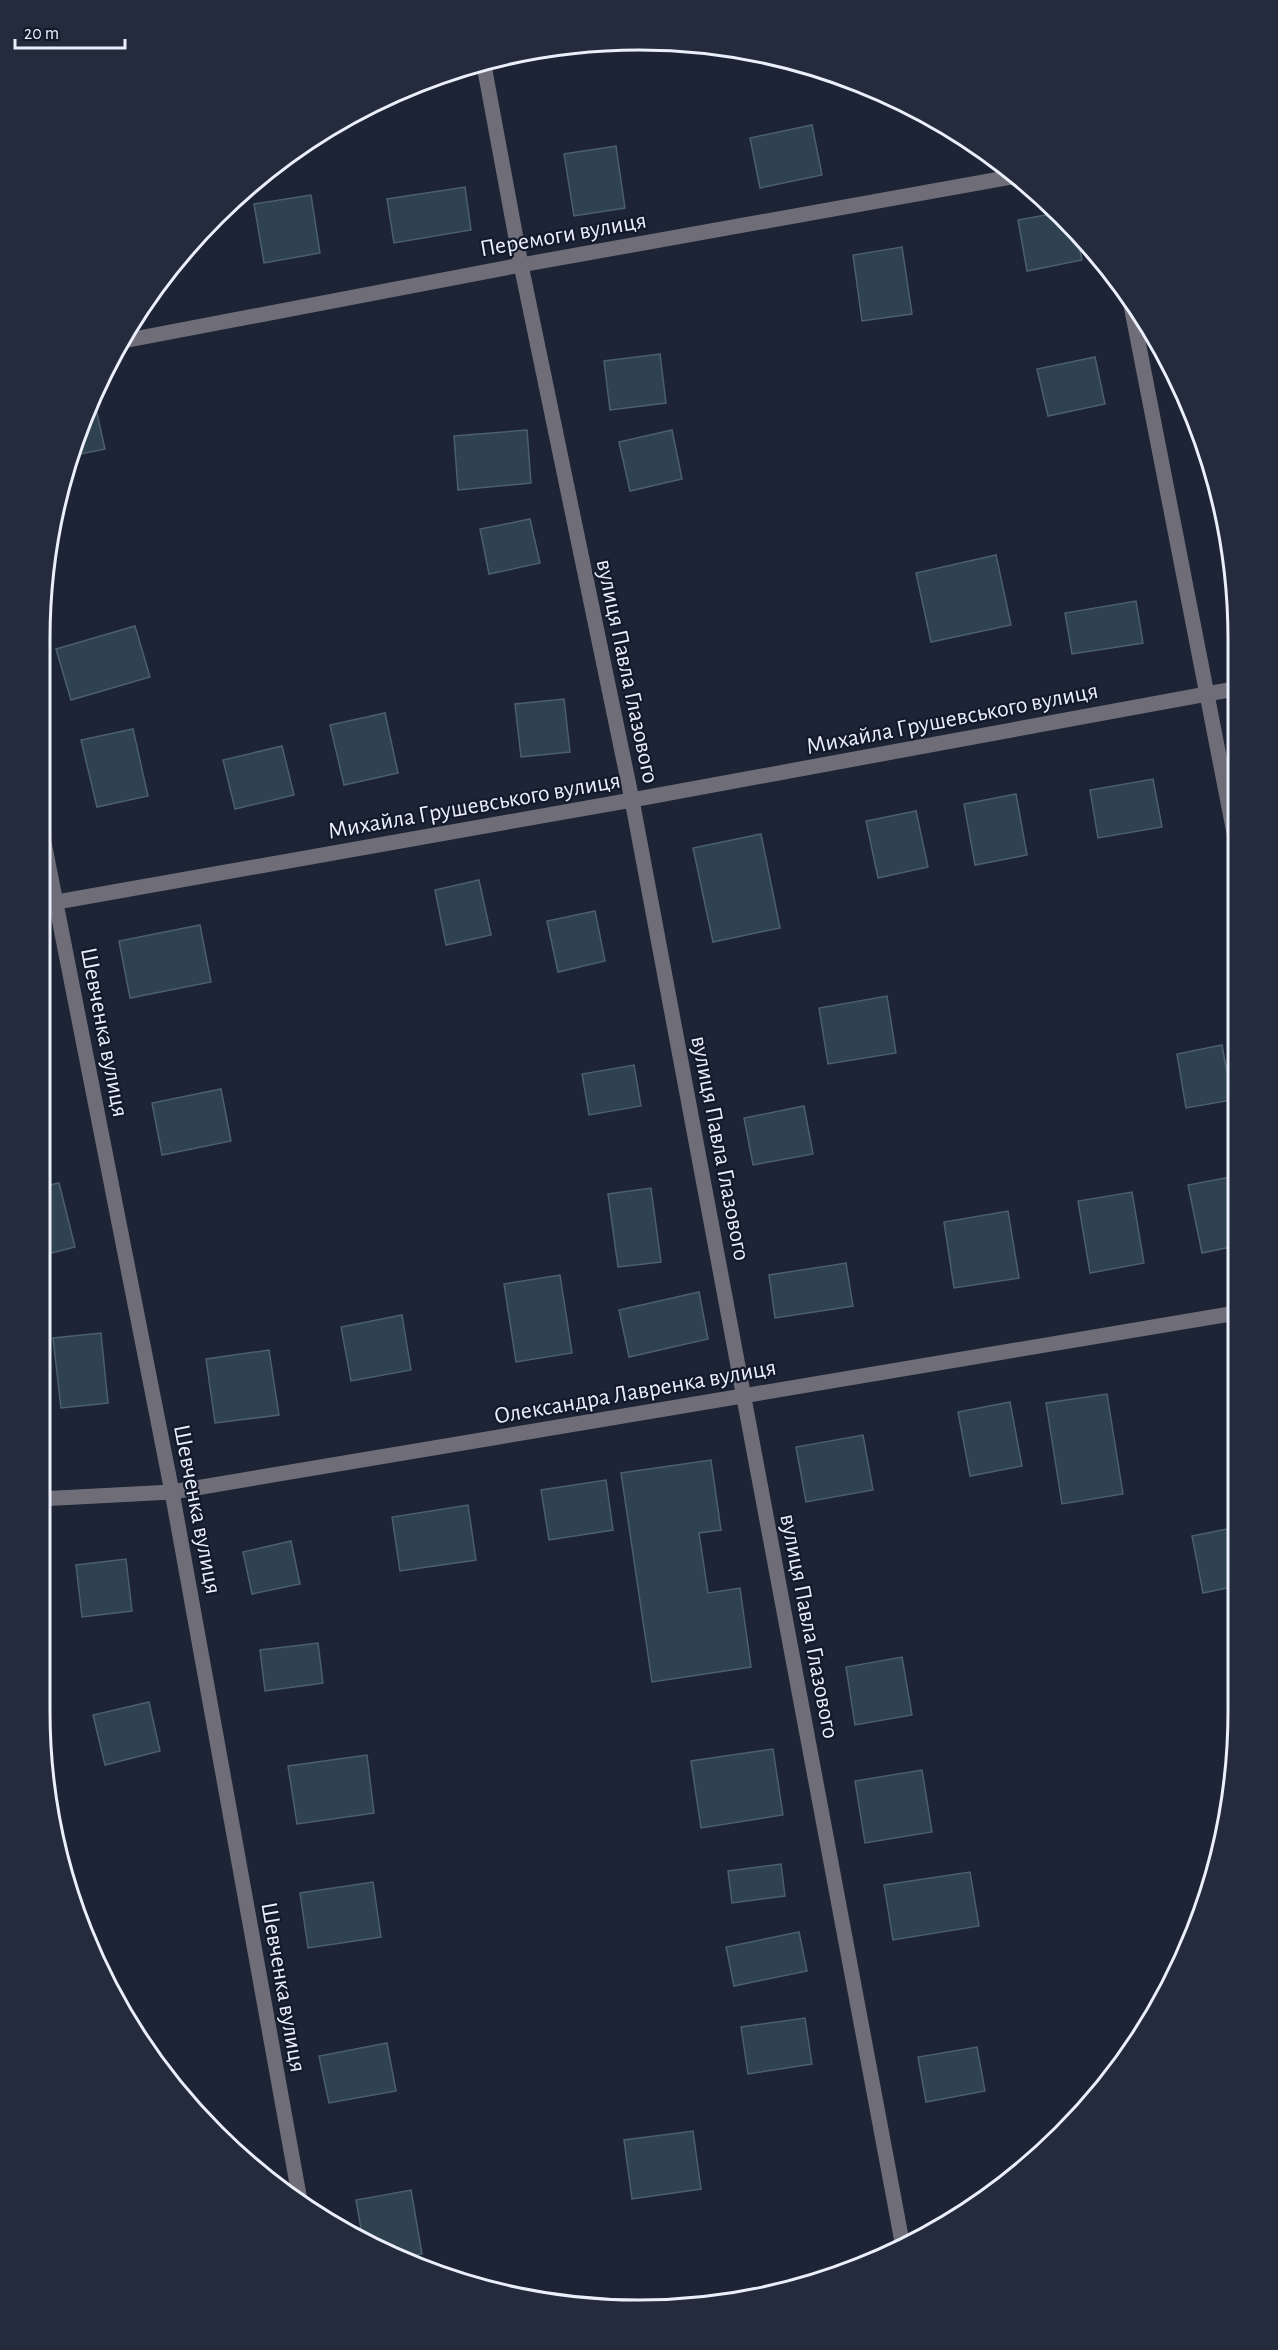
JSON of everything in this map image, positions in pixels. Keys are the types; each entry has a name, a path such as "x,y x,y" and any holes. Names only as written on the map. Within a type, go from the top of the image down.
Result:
{"street":[{"name":"вулиця Павла Глазового","path":"485,70 521,265 632,801 902,2239"},
{"name":"Перемоги вулиця","path":"131,340 521,265 1006,178"},
{"path":"1134,318 1228,800"},
{"name":"Михайла Грушевського вулиця","path":"49,902 632,801 1228,689"},
{"name":"Шевченка вулиця","path":"49,866 172,1492 298,2192"},
{"name":"Олександра Лавренка вулиця","path":"49,1498 172,1492 1228,1314"}],"building":[{"path":"812,125 822,175 760,188 750,138"},
{"path":"616,146 625,208 574,216 564,154"},
{"path":"465,187 471,230 394,243 387,199"},
{"path":"311,195 320,253 264,263 254,204"},
{"path":"1048,214 1079,247 1082,260 1027,271 1018,220"},
{"path":"902,247 912,314 862,321 853,255"},
{"path":"660,354 666,403 610,410 604,361"},
{"path":"1095,357 1105,404 1048,416 1037,369"},
{"path":"96,409 105,449 80,454"},
{"path":"527,430 531,483 458,490 454,436"},
{"path":"672,430 682,479 630,491 619,442"},
{"path":"530,519 540,563 489,574 480,529"},
{"path":"996,555 1011,625 931,642 916,573"},
{"path":"1136,601 1143,643 1072,654 1065,613"},
{"path":"135,626 150,677 71,700 56,649"},
{"path":"564,699 570,752 521,757 515,704"},
{"path":"385,713 398,773 344,785 330,725"},
{"path":"133,729 148,796 97,807 81,740"},
{"path":"282,746 294,795 235,809 223,760"},
{"path":"1153,779 1162,827 1098,838 1090,790"},
{"path":"1016,794 1027,855 975,865 964,804"},
{"path":"916,811 928,867 878,878 866,821"},
{"path":"761,834 780,928 713,942 693,848"},
{"path":"479,880 491,935 446,945 435,890"},
{"path":"595,911 605,961 558,972 547,921"},
{"path":"200,925 211,982 130,998 119,941"},
{"path":"887,996 896,1053 828,1064 819,1008"},
{"path":"1222,1045 1228,1078 1228,1101 1186,1108 1177,1054"},
{"path":"634,1065 641,1106 589,1115 582,1074"},
{"path":"221,1089 231,1141 162,1155 152,1103"},
{"path":"804,1106 813,1154 753,1165 744,1118"},
{"path":"1228,1178 1228,1248 1202,1253 1188,1185"},
{"path":"59,1183 75,1247 49,1254 49,1185"},
{"path":"651,1188 661,1262 618,1267 608,1194"},
{"path":"1132,1192 1144,1263 1090,1273 1078,1201"},
{"path":"1008,1211 1019,1278 954,1288 944,1222"},
{"path":"846,1263 853,1306 775,1318 769,1275"},
{"path":"560,1275 572,1353 516,1362 504,1284"},
{"path":"699,1292 708,1339 629,1357 619,1310"},
{"path":"402,1315 411,1370 351,1381 341,1327"},
{"path":"101,1333 108,1403 61,1408 53,1338"},
{"path":"269,1350 279,1415 215,1423 206,1359"},
{"path":"1107,1394 1123,1494 1062,1504 1046,1403"},
{"path":"1010,1402 1022,1466 970,1476 958,1412"},
{"path":"863,1435 873,1490 806,1502 796,1447"},
{"path":"711,1460 721,1530 699,1533 708,1593 740,1588 751,1667 652,1682 621,1473"},
{"path":"606,1480 613,1530 549,1540 541,1490"},
{"path":"468,1505 476,1560 400,1571 392,1517"},
{"path":"1228,1529 1228,1588 1203,1593 1192,1536"},
{"path":"291,1541 300,1584 252,1594 243,1552"},
{"path":"126,1559 132,1611 82,1617 76,1565"},
{"path":"318,1643 323,1683 265,1691 260,1650"},
{"path":"902,1657 912,1715 855,1725 846,1667"},
{"path":"149,1702 160,1751 105,1765 93,1715"},
{"path":"773,1749 783,1815 701,1828 691,1761"},
{"path":"367,1755 374,1813 297,1824 288,1766"},
{"path":"922,1770 932,1832 865,1843 855,1781"},
{"path":"781,1864 785,1896 732,1903 728,1871"},
{"path":"970,1872 979,1926 893,1940 884,1885"},
{"path":"373,1882 381,1937 308,1948 300,1893"},
{"path":"799,1932 807,1971 734,1986 726,1947"},
{"path":"805,2018 812,2064 748,2074 741,2027"},
{"path":"387,2043 396,2091 329,2103 319,2056"},
{"path":"977,2047 985,2091 926,2102 918,2057"},
{"path":"693,2131 701,2189 632,2199 624,2140"},
{"path":"411,2190 422,2254 413,2256 361,2231 356,2200"}]}
